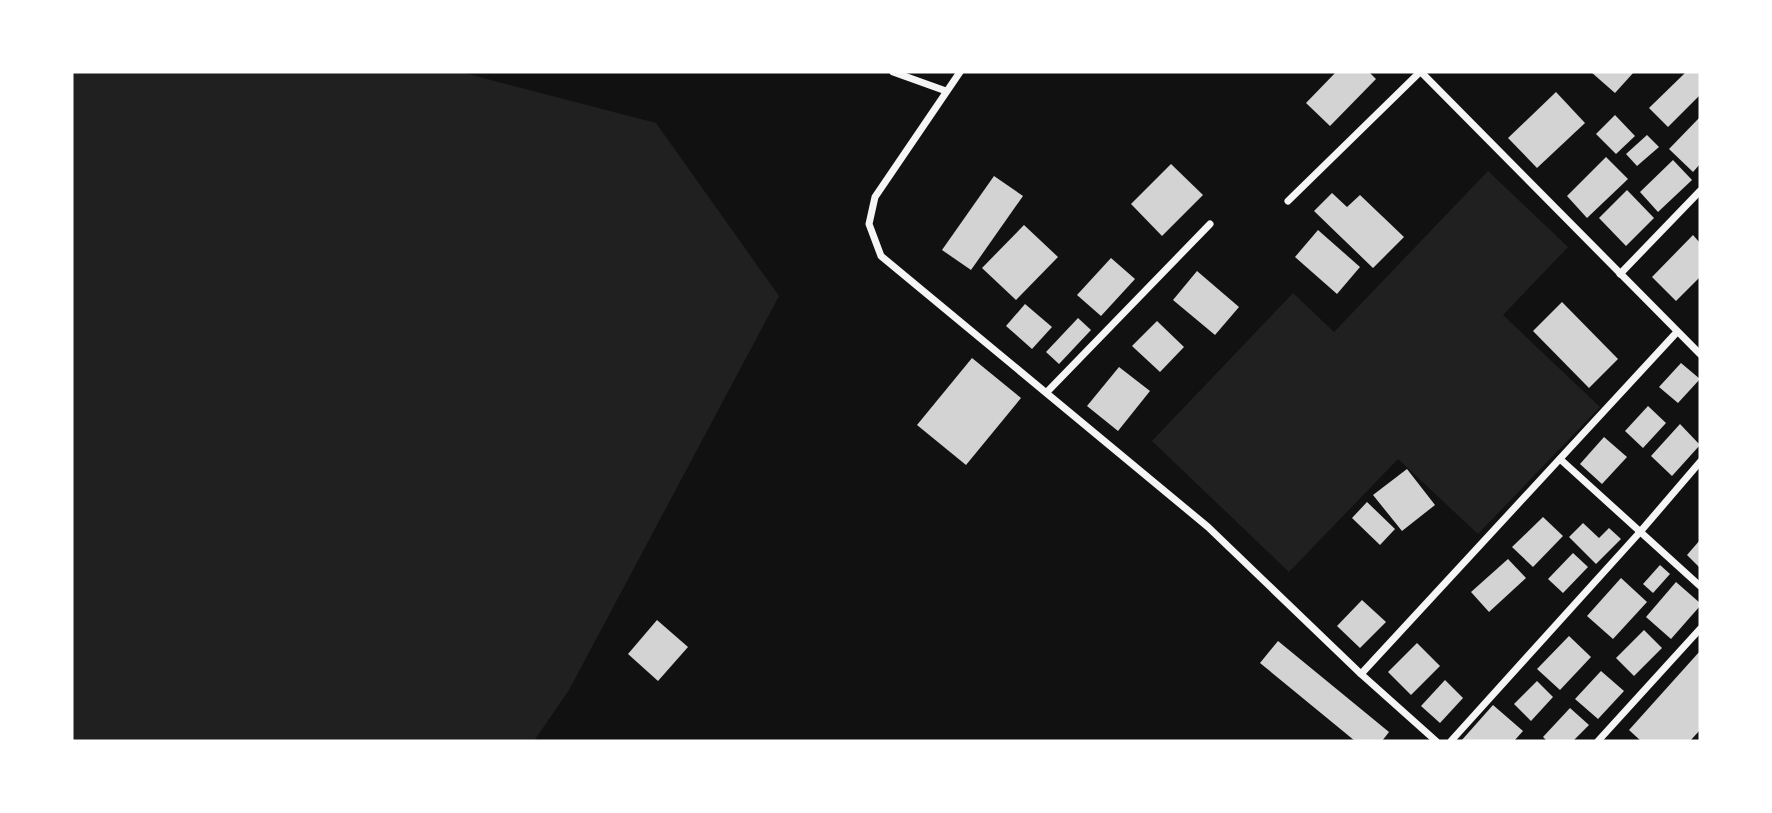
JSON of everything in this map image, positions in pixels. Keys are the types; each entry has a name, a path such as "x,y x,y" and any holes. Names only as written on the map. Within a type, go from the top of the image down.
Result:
{"street":[{"path":"893,72 946,91"},
{"path":"960,72 875,197 869,224 881,256 1208,527 1436,741"},
{"path":"1288,201 1421,72 1700,354"},
{"path":"1620,274 1700,191"},
{"path":"1047,392 1210,224"},
{"path":"1362,674 1677,332"},
{"path":"1560,459 1700,586"},
{"path":"1451,741 1700,462"},
{"path":"1598,741 1700,629"}],"shaded area":[{"path":"72,72 460,72 656,123 779,296 569,690 534,741 72,741"},
{"path":"1488,171 1568,247 1503,315 1600,407 1478,534 1398,459 1289,572 1152,441 1293,293 1334,332"}],"building":[{"path":"1336,72 1369,72 1376,79 1330,126 1306,103"},
{"path":"1591,72 1634,72 1615,93"},
{"path":"1686,72 1700,72 1700,95 1668,127 1649,108"},
{"path":"1556,92 1585,123 1537,168 1508,138"},
{"path":"1615,115 1635,136 1616,154 1596,134"},
{"path":"1700,117 1700,164 1693,172 1669,149"},
{"path":"1647,135 1659,147 1637,166 1626,154"},
{"path":"1606,157 1628,179 1587,218 1567,196"},
{"path":"1673,160 1692,180 1658,212 1640,192"},
{"path":"1171,164 1203,195 1162,236 1131,204"},
{"path":"994,176 1023,196 971,270 942,250"},
{"path":"1627,190 1654,218 1626,246 1599,218"},
{"path":"1332,193 1347,207 1360,195 1404,237 1373,268 1314,211"},
{"path":"1024,225 1058,257 1016,300 982,268"},
{"path":"1318,230 1360,267 1337,294 1295,257"},
{"path":"1693,235 1700,243 1700,277 1676,301 1652,277"},
{"path":"1111,258 1135,279 1101,316 1077,295"},
{"path":"1197,271 1239,307 1215,335 1173,300"},
{"path":"1562,302 1618,359 1589,388 1533,331"},
{"path":"1025,304 1052,327 1032,349 1006,326"},
{"path":"1078,318 1091,330 1059,364 1046,352"},
{"path":"1157,321 1184,347 1160,372 1132,346"},
{"path":"972,358 1021,398 966,465 917,425"},
{"path":"1681,363 1700,379 1678,403 1659,387"},
{"path":"1119,367 1150,391 1118,431 1087,406"},
{"path":"1648,406 1666,423 1643,448 1625,431"},
{"path":"1680,424 1700,445 1672,476 1651,456"},
{"path":"1604,437 1627,457 1602,484 1580,464"},
{"path":"1407,469 1435,505 1402,531 1373,495"},
{"path":"1367,502 1395,529 1380,545 1352,518"},
{"path":"1543,517 1563,536 1533,567 1512,547"},
{"path":"1583,523 1599,538 1609,528 1621,539 1596,564 1569,537"},
{"path":"1700,540 1700,568 1687,555"},
{"path":"1573,553 1588,567 1563,593 1548,579"},
{"path":"1508,559 1526,578 1489,612 1471,592"},
{"path":"1660,565 1670,574 1653,593 1643,584"},
{"path":"1621,578 1647,602 1613,639 1587,616"},
{"path":"1676,582 1700,603 1700,606 1671,639 1646,617"},
{"path":"1362,600 1386,622 1360,648 1337,626"},
{"path":"657,620 688,647 658,681 628,654"},
{"path":"1644,630 1662,648 1634,676 1616,658"},
{"path":"1569,636 1591,657 1560,690 1537,669"},
{"path":"1278,641 1389,732 1382,741 1355,741 1260,663"},
{"path":"1417,643 1440,666 1411,695 1388,672"},
{"path":"1700,651 1700,730 1690,741 1641,741 1629,730"},
{"path":"1601,671 1624,691 1598,719 1575,699"},
{"path":"1445,680 1463,698 1440,723 1421,706"},
{"path":"1537,681 1553,697 1531,721 1514,704"},
{"path":"1493,705 1523,731 1514,741 1461,741"},
{"path":"1570,708 1589,725 1573,741 1547,741 1543,737"}]}
